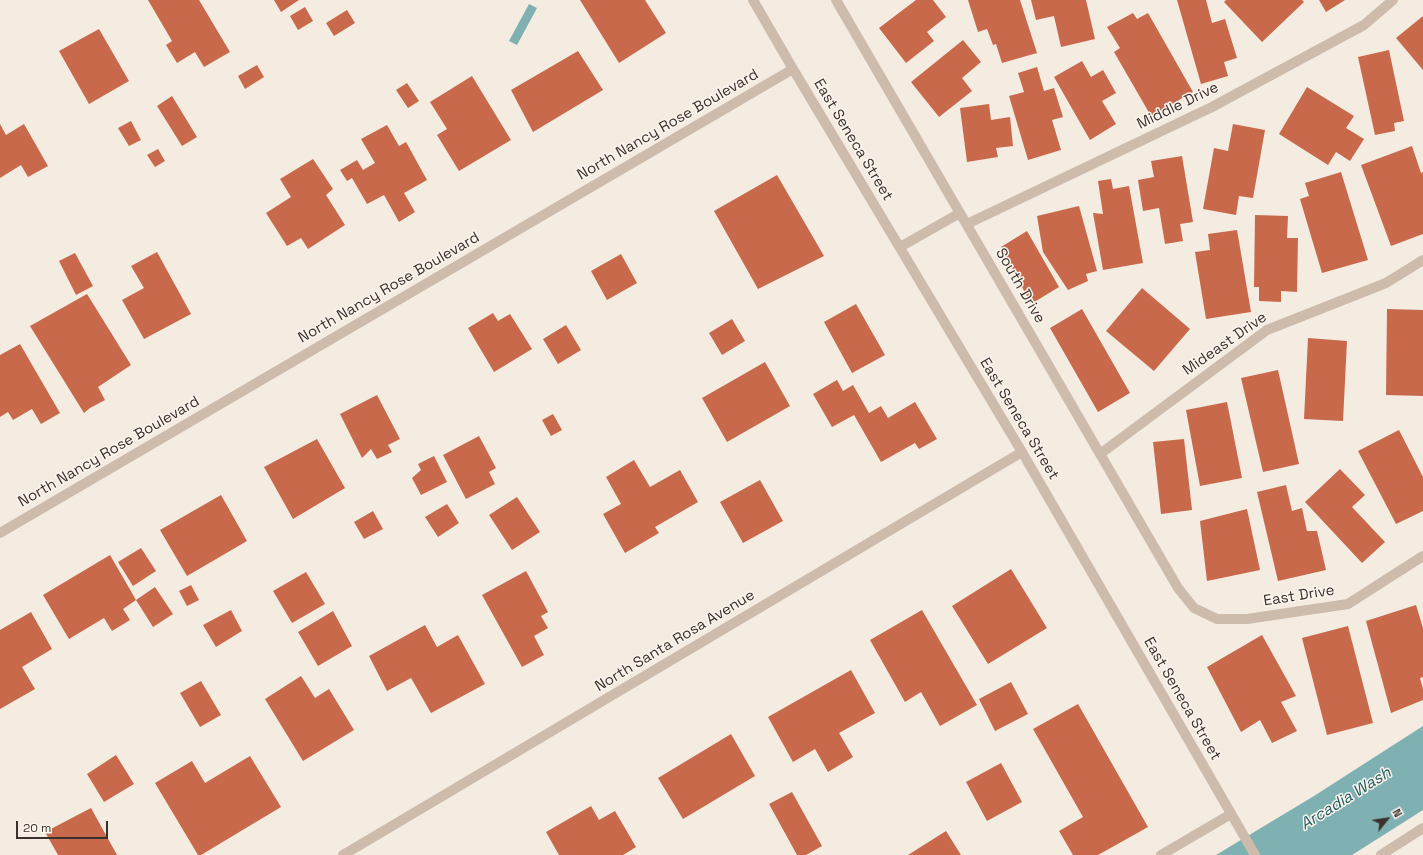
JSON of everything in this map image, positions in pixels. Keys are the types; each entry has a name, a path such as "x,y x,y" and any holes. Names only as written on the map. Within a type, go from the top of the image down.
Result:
{"street":[{"name":"East Seneca Street","path":"753,0 1022,452 1255,855"},
{"name":"South Drive","path":"836,0 1178,588"},
{"name":"Middle Drive","path":"967,224 1212,107 1364,25 1393,0"},
{"name":"North Nancy Rose Boulevard","path":"0,533 793,69"},
{"path":"900,247 960,213"},
{"name":"Mideast Drive","path":"1100,454 1267,330 1386,283 1423,260"},
{"name":"North Santa Rosa Avenue","path":"343,855 1022,452"},
{"name":"East Drive","path":"1178,588 1194,608 1217,619 1247,619 1348,604 1423,556"},
{"path":"1161,855 1231,814"},
{"path":"1381,855 1423,828"}],"water":[{"path":"529,4 537,8 517,45 509,41"},
{"name":"Arcadia Wash","path":"1423,726 1423,810 1352,855 1216,855 1314,796"}],"building":[{"path":"148,0 199,0 230,52 204,67 195,52 177,63 166,45 172,41"},
{"path":"274,0 299,0 281,12"},
{"path":"580,0 645,0 666,33 619,63"},
{"path":"916,0 933,0 946,17 927,32 934,41 906,63 879,28"},
{"path":"968,0 1020,0 1037,53 1002,63 996,44 993,45 987,29 978,32"},
{"path":"1031,0 1086,0 1095,39 1061,47 1054,16 1036,20"},
{"path":"1177,0 1206,0 1212,23 1225,19 1237,58 1224,62 1228,76 1201,84"},
{"path":"1226,0 1302,0 1304,2 1262,42 1224,2"},
{"path":"1319,0 1345,0 1326,12"},
{"path":"305,7 313,21 298,30 290,16"},
{"path":"347,10 355,23 334,36 326,23"},
{"path":"1133,13 1137,19 1148,13 1193,92 1151,116 1114,52 1120,48 1107,27"},
{"path":"1423,16 1423,70 1396,38"},
{"path":"99,29 129,81 89,104 59,51"},
{"path":"963,40 981,62 962,78 972,91 939,117 911,82"},
{"path":"1389,50 1404,121 1394,123 1395,131 1375,135 1358,57"},
{"path":"578,51 603,90 533,132 511,90"},
{"path":"1082,61 1091,77 1103,70 1116,93 1102,101 1116,124 1090,140 1054,77"},
{"path":"257,65 264,77 245,89 238,76"},
{"path":"1037,67 1044,91 1054,88 1063,117 1052,120 1061,150 1028,160 1009,96 1024,92 1018,73"},
{"path":"472,76 511,140 459,171 437,135 447,129 430,102"},
{"path":"407,83 419,101 408,108 396,90"},
{"path":"1307,87 1354,116 1346,128 1364,139 1350,161 1336,152 1328,165 1279,134"},
{"path":"172,96 197,137 182,146 157,106"},
{"path":"989,104 991,120 1010,117 1013,146 996,148 998,157 967,162 960,108"},
{"path":"131,121 141,140 129,146 118,128"},
{"path":"0,124 6,135 24,124 48,166 28,177 21,165 0,178"},
{"path":"1233,124 1265,130 1253,198 1239,196 1236,215 1203,209 1214,148 1228,151"},
{"path":"387,125 399,146 406,142 427,180 404,193 415,212 399,222 384,195 367,204 352,178 347,181 340,170 357,160 363,170 375,163 361,139"},
{"path":"1412,146 1421,173 1423,172 1423,234 1391,246 1361,165"},
{"path":"158,149 165,161 155,167 147,155"},
{"path":"1182,156 1193,222 1180,224 1183,241 1165,244 1159,208 1143,211 1138,180 1154,177 1151,161"},
{"path":"313,159 333,189 326,195 345,225 308,249 301,238 287,246 266,213 291,197 280,179"},
{"path":"1341,172 1368,260 1322,273 1300,199 1309,196 1305,183"},
{"path":"777,175 824,256 758,289 714,211"},
{"path":"1111,179 1113,189 1129,186 1143,263 1103,270 1093,213 1103,214 1098,181"},
{"path":"1079,206 1097,271 1086,274 1088,281 1068,290 1043,252 1037,216"},
{"path":"1255,215 1288,216 1287,238 1298,238 1297,292 1281,291 1281,302 1259,301 1259,287 1254,287"},
{"path":"1237,230 1251,312 1206,319 1195,252 1210,250 1208,234"},
{"path":"1027,231 1059,287 1031,304 1001,247"},
{"path":"157,252 191,314 144,339 122,300 144,288 131,266"},
{"path":"75,253 93,286 76,295 59,261"},
{"path":"621,254 637,283 607,300 591,271"},
{"path":"1142,288 1190,329 1154,371 1106,331"},
{"path":"87,294 131,365 98,387 105,400 84,413 30,326"},
{"path":"856,304 885,355 852,373 824,322"},
{"path":"1082,309 1130,393 1098,412 1050,328"},
{"path":"1387,309 1423,310 1423,396 1386,395"},
{"path":"493,313 498,321 510,314 532,349 494,372 468,328"},
{"path":"732,319 745,341 722,355 709,333"},
{"path":"566,325 581,350 558,364 543,339"},
{"path":"1308,338 1347,341 1343,421 1304,419"},
{"path":"20,344 60,413 41,424 32,409 13,420 8,412 0,417 0,355"},
{"path":"765,362 790,406 727,442 702,398"},
{"path":"1278,370 1299,464 1263,472 1241,378"},
{"path":"837,380 843,391 853,385 869,413 881,406 888,418 915,402 937,439 919,449 915,443 881,462 854,415 832,427 813,394"},
{"path":"377,395 400,439 388,445 392,452 377,459 371,449 362,458 340,414"},
{"path":"1227,402 1242,478 1200,486 1186,410"},
{"path":"553,414 562,430 551,436 542,420"},
{"path":"1399,430 1423,477 1423,511 1396,524 1358,451"},
{"path":"479,436 496,468 489,472 495,484 466,499 443,455"},
{"path":"317,439 345,488 293,519 264,467"},
{"path":"1184,439 1192,510 1161,514 1153,442"},
{"path":"434,456 447,482 421,495 412,478 421,470 418,464"},
{"path":"634,460 650,487 680,470 698,502 655,527 659,533 625,553 603,514 621,504 606,477"},
{"path":"1340,469 1365,495 1352,507 1385,542 1362,563 1305,502"},
{"path":"760,480 783,521 743,543 720,502"},
{"path":"1286,485 1292,511 1302,508 1307,531 1317,531 1326,570 1278,581 1257,492"},
{"path":"221,495 247,541 187,576 160,530"},
{"path":"517,497 540,532 512,550 489,515"},
{"path":"447,504 459,523 438,537 425,517"},
{"path":"1247,509 1260,570 1207,581 1200,521"},
{"path":"373,511 383,529 364,539 354,522"},
{"path":"141,548 156,571 133,586 118,562"},
{"path":"110,555 136,600 123,609 130,620 112,631 104,618 69,639 43,595"},
{"path":"1011,569 1047,628 988,664 952,606"},
{"path":"526,571 548,612 541,616 548,628 534,636 544,655 522,667 482,595"},
{"path":"306,572 325,604 292,623 273,591"},
{"path":"191,585 199,600 187,606 179,591"},
{"path":"155,587 173,614 153,627 136,600"},
{"path":"1416,605 1423,628 1423,677 1420,678 1423,689 1423,700 1391,713 1366,621"},
{"path":"231,610 242,631 216,647 203,625"},
{"path":"922,610 977,705 940,726 921,692 905,702 870,640"},
{"path":"333,611 352,646 318,666 298,632"},
{"path":"31,612 52,649 22,667 35,689 0,709 0,630"},
{"path":"425,625 437,647 458,635 485,684 431,713 411,678 387,691 369,656"},
{"path":"1348,626 1373,723 1327,735 1302,638"},
{"path":"1262,635 1296,696 1281,702 1297,731 1272,743 1260,720 1241,732 1207,667"},
{"path":"851,670 875,713 839,733 853,757 828,772 815,749 793,762 768,717"},
{"path":"301,676 315,698 329,689 354,730 303,761 265,699"},
{"path":"201,681 221,715 200,727 180,693"},
{"path":"1011,682 1028,714 995,731 979,699"},
{"path":"1078,704 1148,827 1098,855 1073,855 1059,831 1083,817 1033,729"},
{"path":"731,734 755,776 683,819 658,778"},
{"path":"116,755 134,784 104,802 87,774"},
{"path":"250,756 281,807 201,855 198,855 155,783 192,761 205,783"},
{"path":"1001,763 1022,802 987,821 966,782"},
{"path":"792,792 822,846 806,855 797,855 769,804"},
{"path":"591,806 599,820 615,811 636,847 623,855 559,855 546,832"},
{"path":"91,808 117,855 58,855 45,832"},
{"path":"946,831 961,855 908,855"}]}
